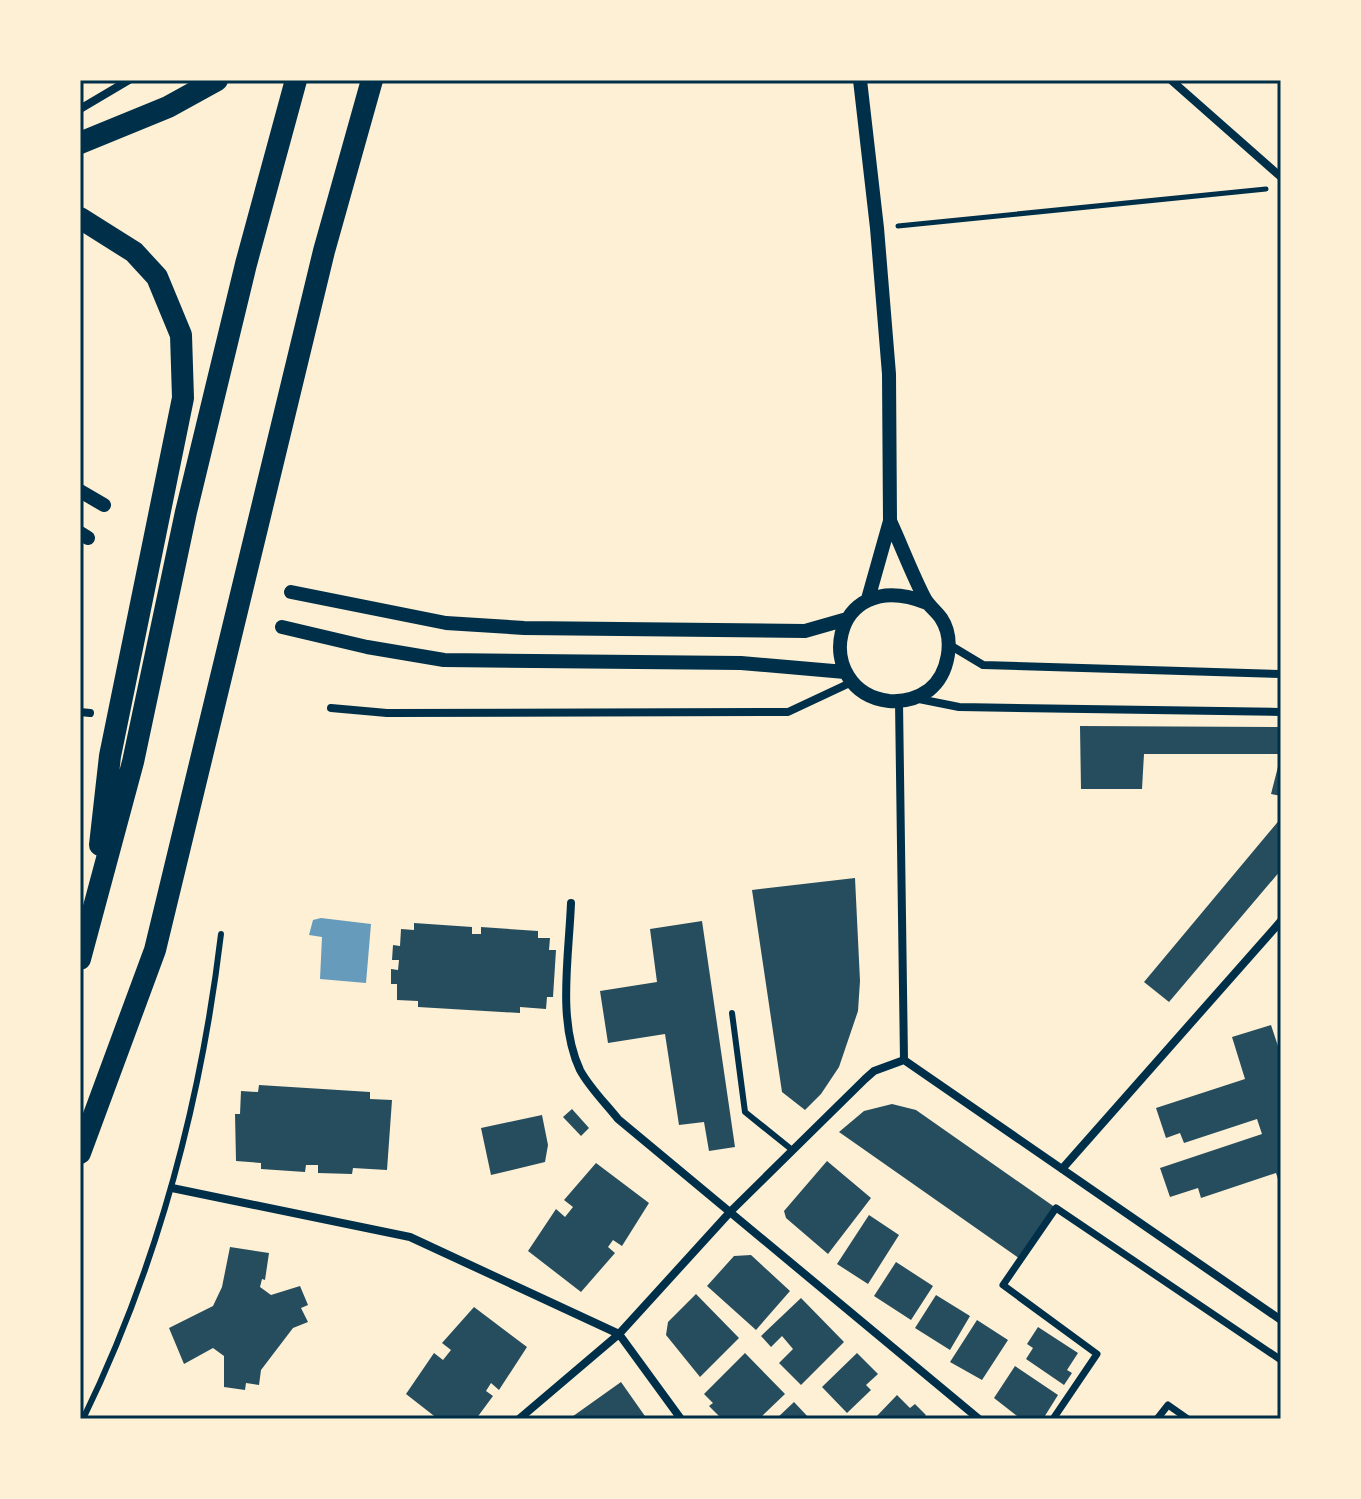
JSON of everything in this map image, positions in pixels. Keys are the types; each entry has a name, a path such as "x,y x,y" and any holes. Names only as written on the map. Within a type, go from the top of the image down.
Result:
{"highway":[{"path":"80,143 168,107 217,80"},
{"path":"80,959 90,932 133,762 186,512 246,264 296,80"},
{"path":"80,1153 155,950 309,313 372,80"},
{"path":"80,218 134,252 157,277 181,335 183,398 110,756 90,932"}],"street":[{"path":"80,109 129,80"},
{"path":"860,80 889,374 890,521 868,599 847,619 841,633 840,653 849,677 863,693 877,699 959,707 1281,712"},
{"path":"1171,80 1281,177"},
{"path":"80,491 104,505"},
{"path":"890,521 927,603 941,618 948,643 944,669 929,689 906,700"},
{"path":"291,592 377,612 446,623 524,628 805,631 847,619"},
{"path":"868,599 902,593 927,603"},
{"path":"282,627 367,647 444,660 741,663 849,677"},
{"path":"948,643 983,665 1281,674"},
{"path":"331,708 387,713 788,712 849,677"},
{"path":"904,1060 906,700"},
{"path":"80,712 90,713"},
{"path":"571,903 567,1027 581,1070 618,1119 979,1419"},
{"path":"1062,1169 1281,921"},
{"path":"519,1419 619,1334 791,1149 874,1071 904,1060"},
{"path":"904,1060 1281,1320"},
{"path":"172,1188 410,1237 619,1334 681,1419"},
{"path":"1053,1419 1097,1354 1003,1285 1056,1208 1281,1360"},
{"path":"1157,1419 1168,1405 1188,1419"}],"lane":[{"path":"83,1419 118,1347 172,1188 214,988 221,934"},
{"path":"732,1013 745,1112 791,1149"}],"path":[{"path":"877,228 1281,187"}],"water":[{"path":"321,918 371,924 366,983 320,979 322,937 309,935 313,920"}],"building":[{"path":"1080,726 1281,727 1281,754 1144,754 1142,789 1081,789"},
{"path":"1281,755 1281,796 1271,794"},
{"path":"1281,818 1281,870 1169,1002 1144,982"},
{"path":"855,878 860,981 858,1011 839,1067 821,1094 805,1110 782,1092 752,890"},
{"path":"702,921 735,1147 709,1151 704,1122 679,1125 665,1034 608,1043 600,991 657,982 650,929"},
{"path":"414,923 472,927 472,934 481,934 481,927 538,931 538,938 550,938 549,950 556,950 553,997 547,997 546,1009 520,1007 520,1013 418,1007 418,1001 397,1000 397,984 391,984 391,969 398,970 399,960 392,960 393,945 400,946 401,929 414,930"},
{"path":"1271,1025 1281,1055 1281,1188 1276,1173 1201,1198 1198,1188 1170,1197 1160,1168 1262,1134 1257,1119 1184,1143 1180,1133 1166,1138 1156,1108 1245,1079 1232,1037"},
{"path":"259,1085 370,1092 370,1099 392,1100 387,1170 353,1168 352,1174 318,1173 318,1165 306,1165 305,1172 261,1169 261,1163 236,1161 235,1114 240,1114 241,1091 258,1092"},
{"path":"892,1104 916,1110 1056,1208 1020,1259 839,1132 864,1111"},
{"path":"572,1109 589,1128 581,1136 563,1117"},
{"path":"542,1115 548,1145 545,1162 491,1175 481,1128"},
{"path":"827,1161 871,1198 828,1254 786,1218 784,1211"},
{"path":"596,1163 649,1203 622,1246 613,1240 608,1247 615,1253 581,1292 528,1251 556,1209 565,1217 573,1207 564,1200"},
{"path":"869,1215 899,1235 868,1284 837,1264"},
{"path":"230,1247 269,1253 265,1280 262,1279 260,1287 271,1295 300,1286 308,1305 301,1308 308,1322 293,1328 261,1370 259,1385 246,1383 245,1390 224,1387 224,1356 213,1348 184,1364 169,1328 213,1306 222,1287"},
{"path":"751,1255 790,1291 756,1330 707,1286 734,1256"},
{"path":"896,1262 933,1286 911,1320 874,1296"},
{"path":"696,1294 739,1338 700,1377 666,1335 668,1322"},
{"path":"936,1295 970,1316 950,1350 915,1328"},
{"path":"801,1298 844,1342 801,1385 779,1363 793,1349 782,1336 771,1347 761,1336"},
{"path":"474,1307 527,1347 499,1390 491,1383 486,1391 493,1396 476,1419 438,1419 406,1394 434,1353 443,1360 451,1350 442,1343"},
{"path":"977,1320 1008,1340 982,1380 950,1362"},
{"path":"1038,1327 1078,1353 1067,1370 1072,1373 1064,1385 1026,1359 1033,1348 1027,1344"},
{"path":"745,1353 785,1394 759,1419 722,1419 709,1406 713,1403 704,1394"},
{"path":"857,1353 878,1374 866,1385 871,1390 847,1413 822,1387"},
{"path":"1015,1366 1058,1395 1043,1419 1021,1419 994,1398"},
{"path":"621,1382 647,1419 569,1419"},
{"path":"897,1395 910,1408 915,1404 926,1415 922,1419 874,1419"},
{"path":"794,1402 810,1419 776,1419"}]}
